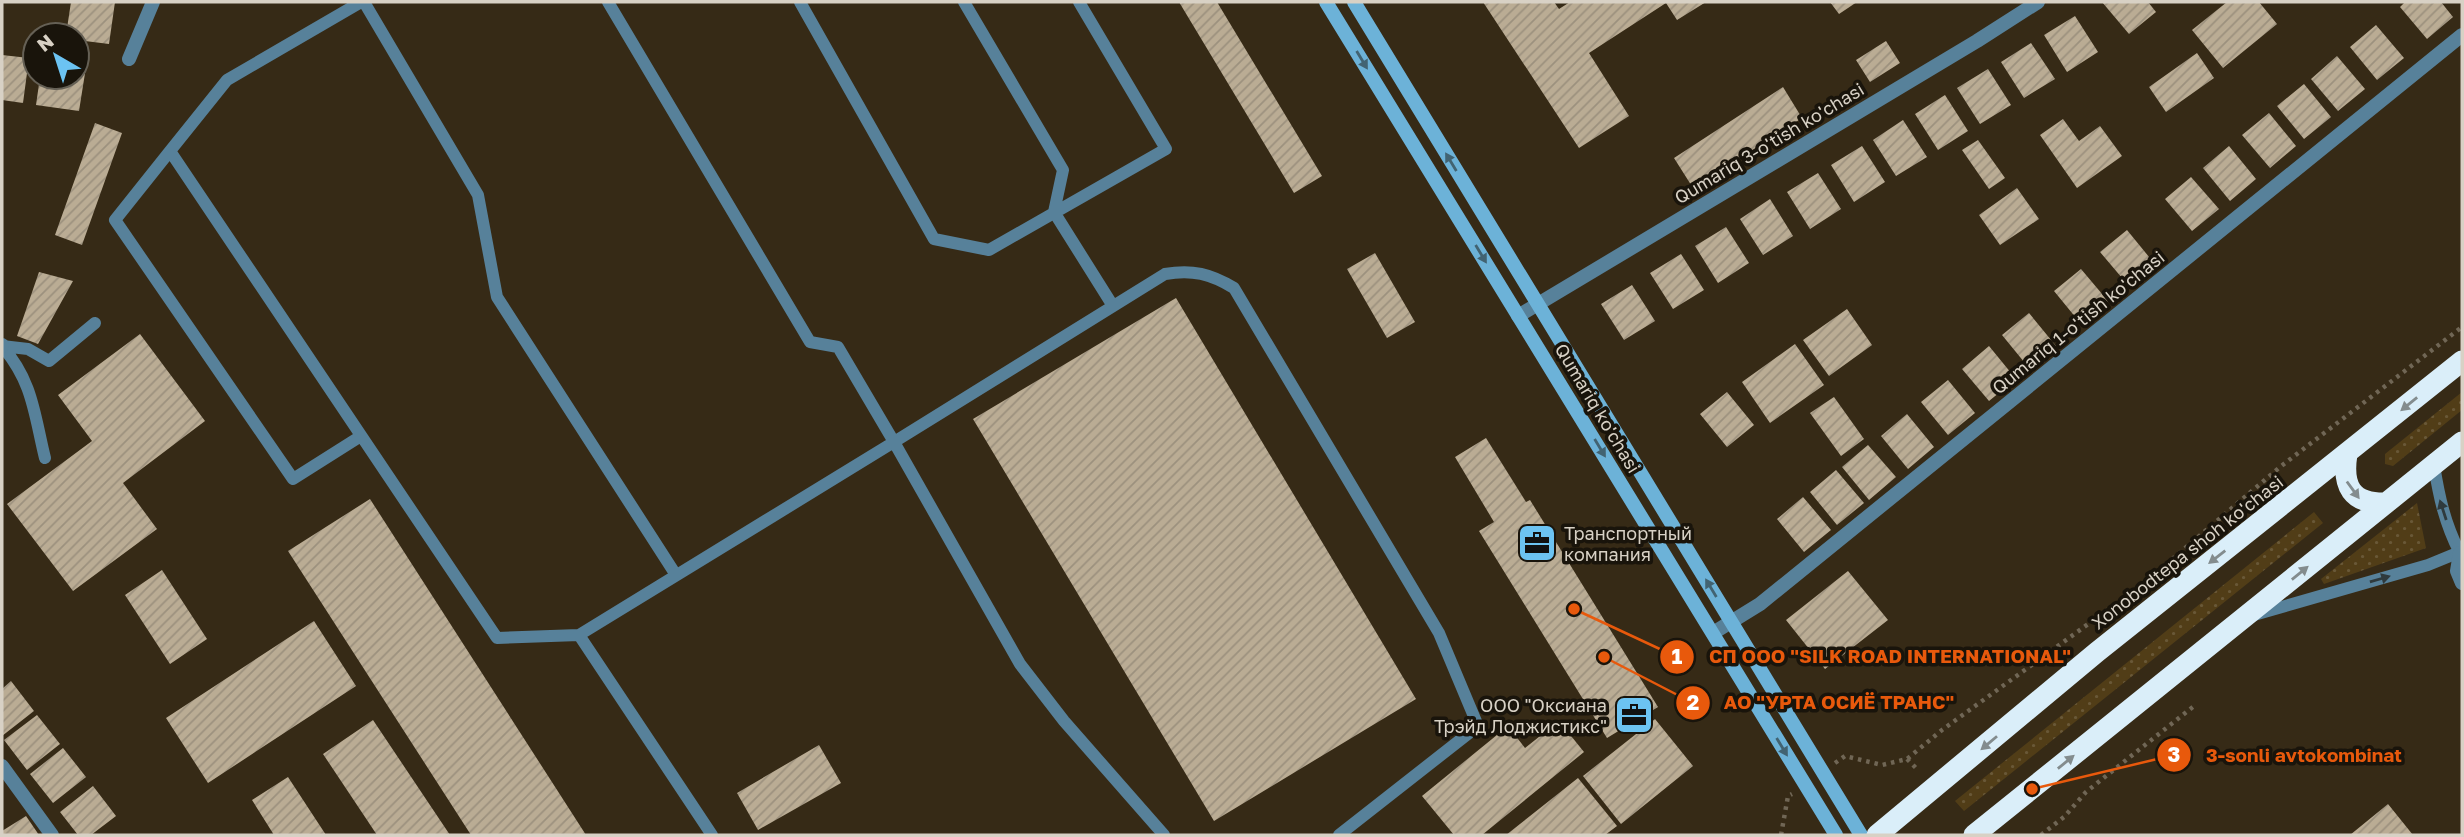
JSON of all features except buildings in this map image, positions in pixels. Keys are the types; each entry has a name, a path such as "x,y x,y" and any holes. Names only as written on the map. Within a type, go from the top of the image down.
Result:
{"highway":[{"name":"Xonobodtepa shoh ko'chasi","path":"1877,835 2097,652 2462,361"},
{"path":"1975,835 2462,442"},
{"path":"2347,454 2345,474 2350,491 2364,501 2386,503"}],"main road":[{"name":"Qumariq ko'chasi","path":"1326,2 1836,835"},
{"name":"Qumariq ko'chasi","path":"1354,2 1861,835"},
{"path":"1582,419 1601,407"}],"street":[{"path":"129,59 153,2"},
{"name":"Qumariq 3-o'tish ko'chasi","path":"1518,316 2038,2"},
{"name":"Qumariq 1-o'tish ko'chasi","path":"1713,633 1760,604 2462,35"},
{"path":"2461,552 2457,571 2462,583"},
{"path":"2,766 52,835"}],"lane":[{"path":"361,436 293,479 115,220 227,80 363,2 478,195 497,297 676,575"},
{"path":"608,2 810,342 838,347 1020,664 1064,721 1164,835"},
{"path":"800,2 934,239 989,250 1166,149 1079,2"},
{"path":"964,2 1063,170 1054,212 1113,306"},
{"path":"170,152 497,638 579,635 1166,274 1199,272 1217,278 1234,288 1439,633 1478,726 1339,835"},
{"path":"2,345 28,349 49,361 96,323"},
{"path":"2,345 18,364 27,383 45,458"},
{"path":"2243,618 2428,565 2461,552 2449,530 2439,501 2434,465"},
{"path":"579,635 712,835"}],"path":[{"path":"1832,765 1845,756 1882,765 1907,759 1942,730 2141,585 2280,467 2411,369 2462,327"},
{"path":"2041,835 2064,817 2086,792 2194,706"},
{"path":"1907,759 1916,768"},
{"path":"1781,835 1788,796 1795,791"}],"shaded area":[{"path":"2462,392 2462,410 2393,466 2385,464 2385,454"},
{"path":"2417,503 2426,548 2324,584 2321,579"},
{"path":"2314,512 2323,523 1964,811 1955,801"}],"place":[{"name":"Транспортный компания","path":"1537,543"},
{"name":"СП ООО \"SILK ROAD INTERNATIONAL\"","path":"1574,609"},
{"name":"АО \"УРТА ОСИЁ ТРАНС\"","path":"1604,657"},
{"name":"ООО \"Оксиана Трэйд Лоджистикс\"","path":"1634,715"},
{"name":"3-sonli avtokombinat","path":"2032,789"}]}
